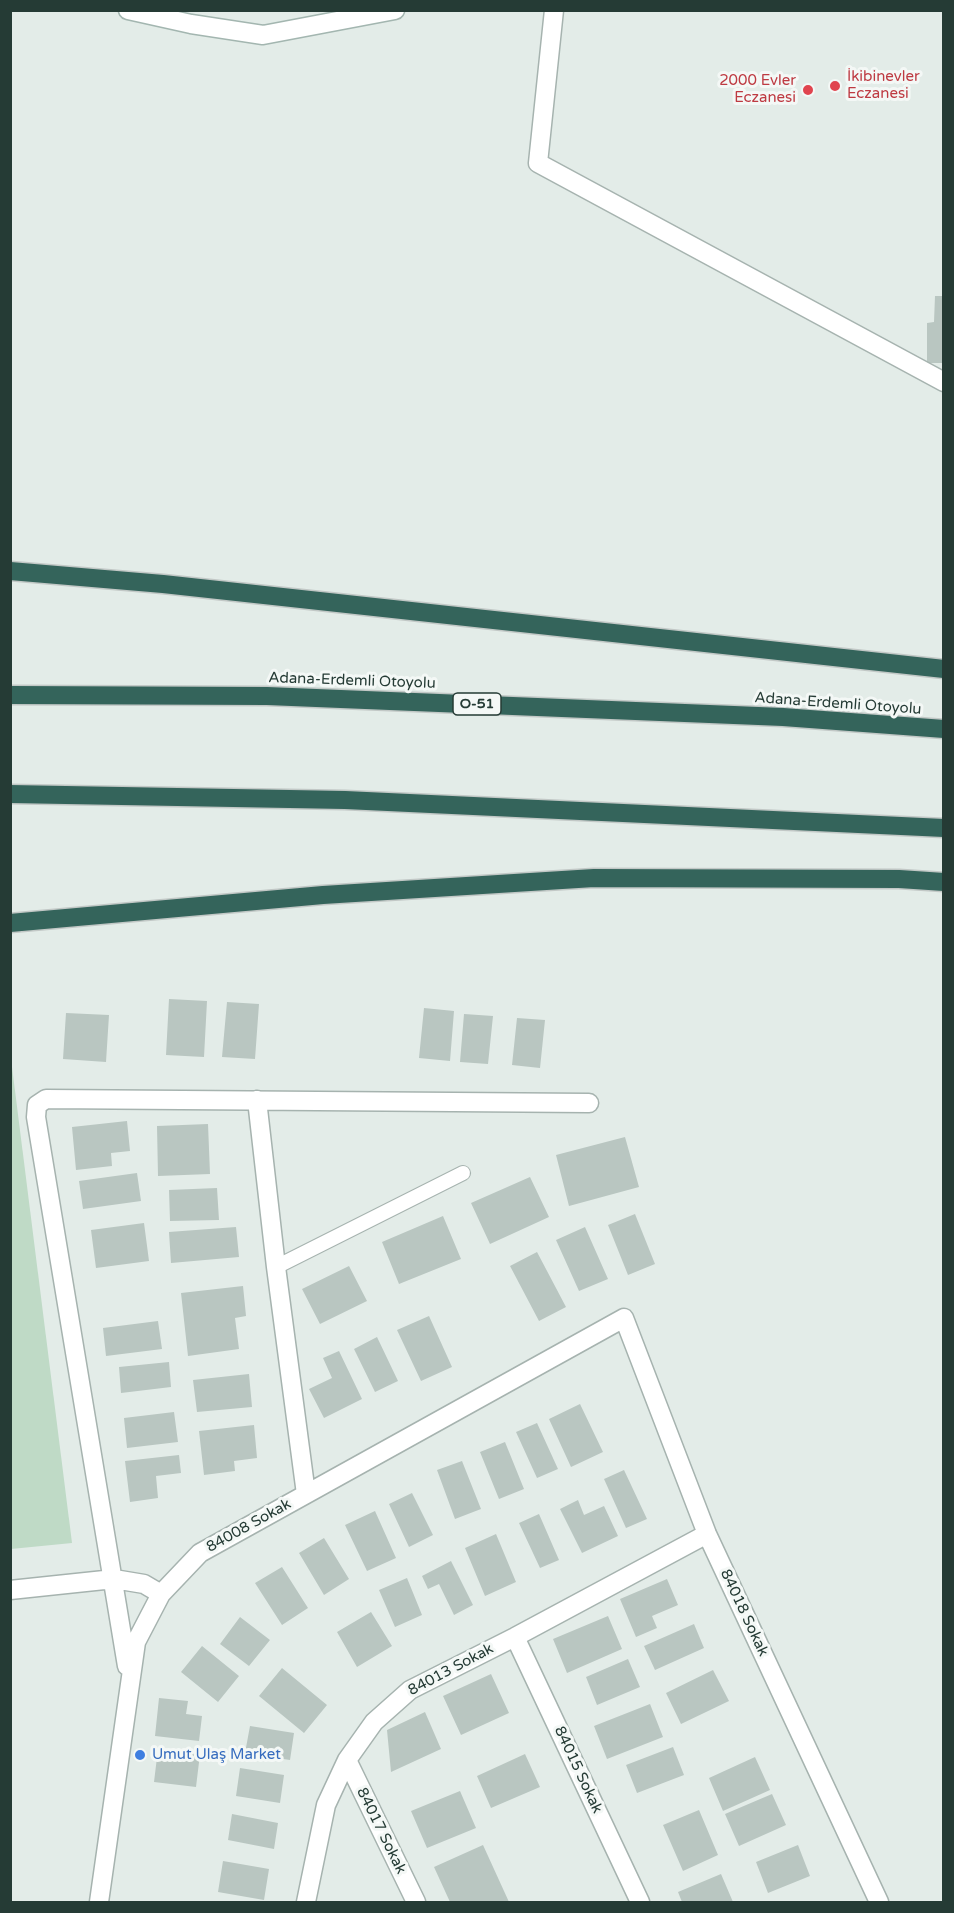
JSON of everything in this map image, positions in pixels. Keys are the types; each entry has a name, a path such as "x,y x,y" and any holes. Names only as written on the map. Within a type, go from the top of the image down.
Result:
{"highway":[{"path":"10,572 174,585 944,669"},
{"name":"Adana-Erdemli Otoyolu","path":"10,695 267,696 783,717 944,729"},
{"path":"10,794 345,800 944,828"},
{"path":"10,923 323,896 594,878 899,879 944,882"}],"street":[{"path":"128,10 190,17 263,35 349,15 395,10"},
{"path":"554,10 538,163 944,382"},
{"path":"130,1685 36,1117 37,1105 46,1098 590,1103"},
{"path":"257,1100 306,1494"},
{"name":"84008 Sokak","path":"99,1902 136,1642 161,1594 200,1553 624,1318"},
{"name":"84018 Sokak","path":"624,1318 707,1534 879,1902"},
{"name":"84013 Sokak","path":"306,1902 326,1805 347,1760 374,1722 410,1690 515,1637 707,1534"},
{"path":"10,1590 114,1579 144,1584 161,1594"},
{"name":"84015 Sokak","path":"515,1637 640,1902"},
{"name":"84017 Sokak","path":"347,1760 416,1902"}],"lane":[{"path":"276,1267 463,1173"}],"green space":[{"path":"11,1059 72,1543 10,1549"}],"building":[{"path":"935,296 944,296 944,363 927,363 927,323 934,322"},
{"path":"169,999 207,1001 204,1057 166,1055"},
{"path":"227,1002 259,1004 255,1059 222,1057"},
{"path":"424,1008 454,1011 450,1061 419,1058"},
{"path":"66,1013 109,1015 106,1062 63,1059"},
{"path":"464,1014 493,1016 488,1064 460,1062"},
{"path":"517,1018 545,1020 540,1068 512,1065"},
{"path":"127,1121 130,1151 111,1153 112,1166 76,1170 72,1127"},
{"path":"208,1124 210,1174 158,1176 157,1126"},
{"path":"625,1137 639,1187 569,1206 556,1155"},
{"path":"137,1173 141,1201 83,1209 79,1181"},
{"path":"530,1177 549,1217 490,1244 471,1203"},
{"path":"217,1188 219,1220 170,1221 169,1190"},
{"path":"635,1214 655,1264 628,1275 608,1225"},
{"path":"443,1216 461,1259 399,1284 382,1242"},
{"path":"144,1223 149,1261 96,1268 91,1230"},
{"path":"236,1227 239,1257 171,1263 169,1232"},
{"path":"585,1227 608,1279 579,1291 556,1240"},
{"path":"537,1252 566,1307 539,1321 510,1266"},
{"path":"349,1266 367,1301 320,1324 302,1289"},
{"path":"243,1286 246,1316 235,1318 239,1349 188,1356 181,1293"},
{"path":"429,1316 452,1367 421,1381 397,1330"},
{"path":"158,1321 162,1349 106,1356 103,1328"},
{"path":"377,1337 398,1381 375,1392 354,1349"},
{"path":"339,1351 362,1399 324,1418 309,1389 332,1378 323,1358"},
{"path":"169,1362 171,1387 121,1393 119,1367"},
{"path":"249,1374 252,1407 197,1412 193,1380"},
{"path":"580,1404 603,1452 571,1467 549,1419"},
{"path":"174,1412 178,1442 127,1448 124,1418"},
{"path":"537,1423 558,1469 537,1478 516,1432"},
{"path":"254,1425 257,1458 234,1461 235,1471 204,1475 199,1431"},
{"path":"505,1442 524,1489 499,1499 480,1452"},
{"path":"179,1455 181,1473 156,1476 158,1498 130,1502 125,1461"},
{"path":"462,1461 481,1509 455,1519 437,1470"},
{"path":"624,1470 647,1519 626,1528 604,1479"},
{"path":"412,1493 433,1535 409,1547 389,1504"},
{"path":"578,1500 584,1515 604,1506 618,1536 582,1553 560,1509"},
{"path":"375,1511 396,1558 367,1571 345,1525"},
{"path":"539,1514 559,1560 540,1568 519,1523"},
{"path":"496,1534 516,1582 485,1596 465,1548"},
{"path":"324,1538 349,1579 324,1595 299,1553"},
{"path":"451,1561 473,1605 454,1615 439,1584 428,1589 422,1576"},
{"path":"282,1567 308,1608 282,1625 255,1583"},
{"path":"407,1578 422,1615 395,1627 379,1590"},
{"path":"667,1579 678,1605 652,1616 657,1628 636,1637 620,1599"},
{"path":"371,1612 392,1646 357,1667 337,1632"},
{"path":"608,1616 622,1649 567,1673 553,1639"},
{"path":"240,1617 270,1640 249,1666 220,1644"},
{"path":"694,1624 704,1648 655,1670 644,1646"},
{"path":"202,1646 239,1676 218,1702 181,1672"},
{"path":"628,1659 640,1687 597,1705 586,1677"},
{"path":"282,1668 327,1705 304,1733 259,1696"},
{"path":"713,1670 729,1701 681,1724 666,1693"},
{"path":"491,1674 509,1713 461,1735 443,1696"},
{"path":"159,1698 188,1701 186,1714 202,1716 199,1741 155,1736"},
{"path":"650,1704 663,1737 607,1759 594,1726"},
{"path":"425,1712 441,1749 391,1772 387,1730"},
{"path":"250,1726 294,1733 290,1760 245,1753"},
{"path":"673,1747 684,1775 637,1793 626,1765"},
{"path":"158,1749 200,1754 196,1787 154,1782"},
{"path":"525,1754 540,1787 491,1808 477,1776"},
{"path":"755,1757 770,1790 723,1811 709,1778"},
{"path":"240,1768 284,1775 280,1803 236,1796"},
{"path":"460,1791 476,1828 427,1848 411,1811"},
{"path":"772,1794 786,1825 739,1846 725,1814"},
{"path":"699,1810 718,1855 683,1871 663,1825"},
{"path":"232,1814 278,1823 274,1849 228,1840"},
{"path":"483,1845 509,1902 450,1902 434,1867"},
{"path":"798,1845 810,1876 768,1893 756,1862"},
{"path":"223,1861 269,1869 264,1900 218,1892"},
{"path":"721,1874 733,1902 682,1902 678,1892"}],"place":[{"name":"İkibinevler Eczanesi","path":"835,86"},
{"name":"2000 Evler Eczanesi","path":"808,90"},
{"name":"Umut Ulaş Market","path":"140,1755"}]}
